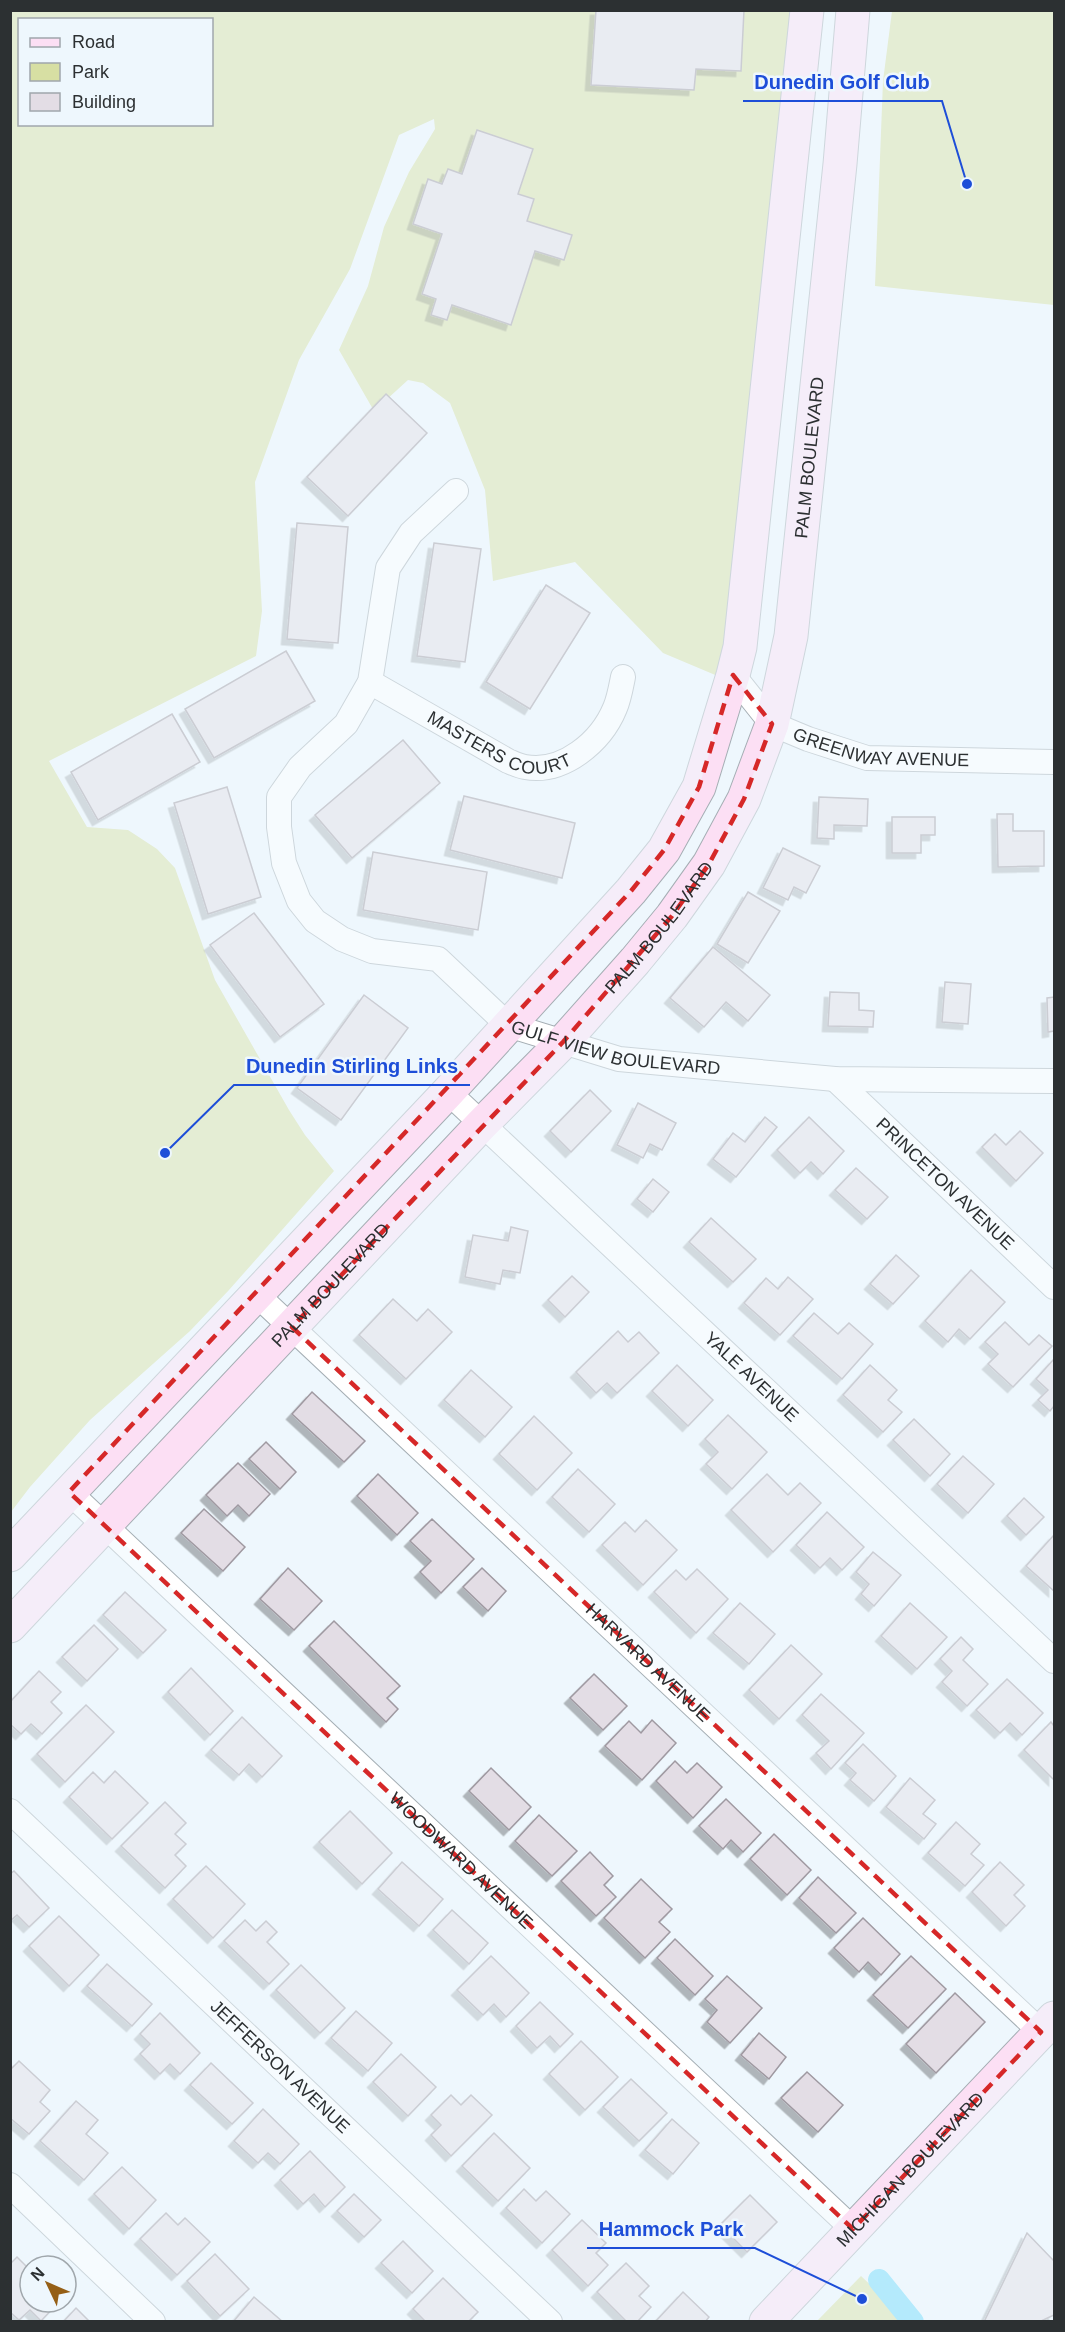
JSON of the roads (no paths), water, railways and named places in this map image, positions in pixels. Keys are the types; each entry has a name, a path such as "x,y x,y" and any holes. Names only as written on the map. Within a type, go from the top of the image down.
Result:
{"street":[{"path":"10,1555 448,1092 632,891 664,850 699,787 740,647 751,560 807,10"},
{"name":"PALM BOULEVARD","path":"10,1626 563,1042 657,934 709,864 744,799 772,724 791,636 840,164 853,10"},
{"path":"792,159 840,164"},
{"name":"GULF VIEW BOULEVARD","path":"456,491 411,533 388,568 370,682 345,724 300,767 279,797 279,827 284,863 299,901 315,921 342,939 372,951 438,959 508,1025 619,1059 835,1079 1054,1081"},
{"name":"GREENWAY AVENUE","path":"733,675 772,724 808,739 867,758 1054,762"},
{"name":"MASTERS COURT","path":"370,682 508,761 524,767 546,768 574,757 596,739 615,709 623,677"},
{"name":"PRINCETON AVENUE","path":"835,1079 1054,1287"},
{"name":"YALE AVENUE","path":"448,1092 1054,1661"},
{"name":"HARVARD AVENUE","path":"256,1294 1048,2025"},
{"name":"WOODWARD AVENUE","path":"69,1492 853,2229"},
{"name":"JEFFERSON AVENUE","path":"10,1811 550,2322"},
{"name":"MICHIGAN BOULEVARD","path":"766,2322 1048,2025"},
{"path":"10,2185 153,2322"}],"waterway":[{"path":"879,2280 913,2322"}],"place":[{"name":"Dunedin Golf Club","path":"967,184"},
{"name":"Dunedin Stirling Links","path":"165,1153"},
{"name":"Hammock Park","path":"862,2299"}]}
